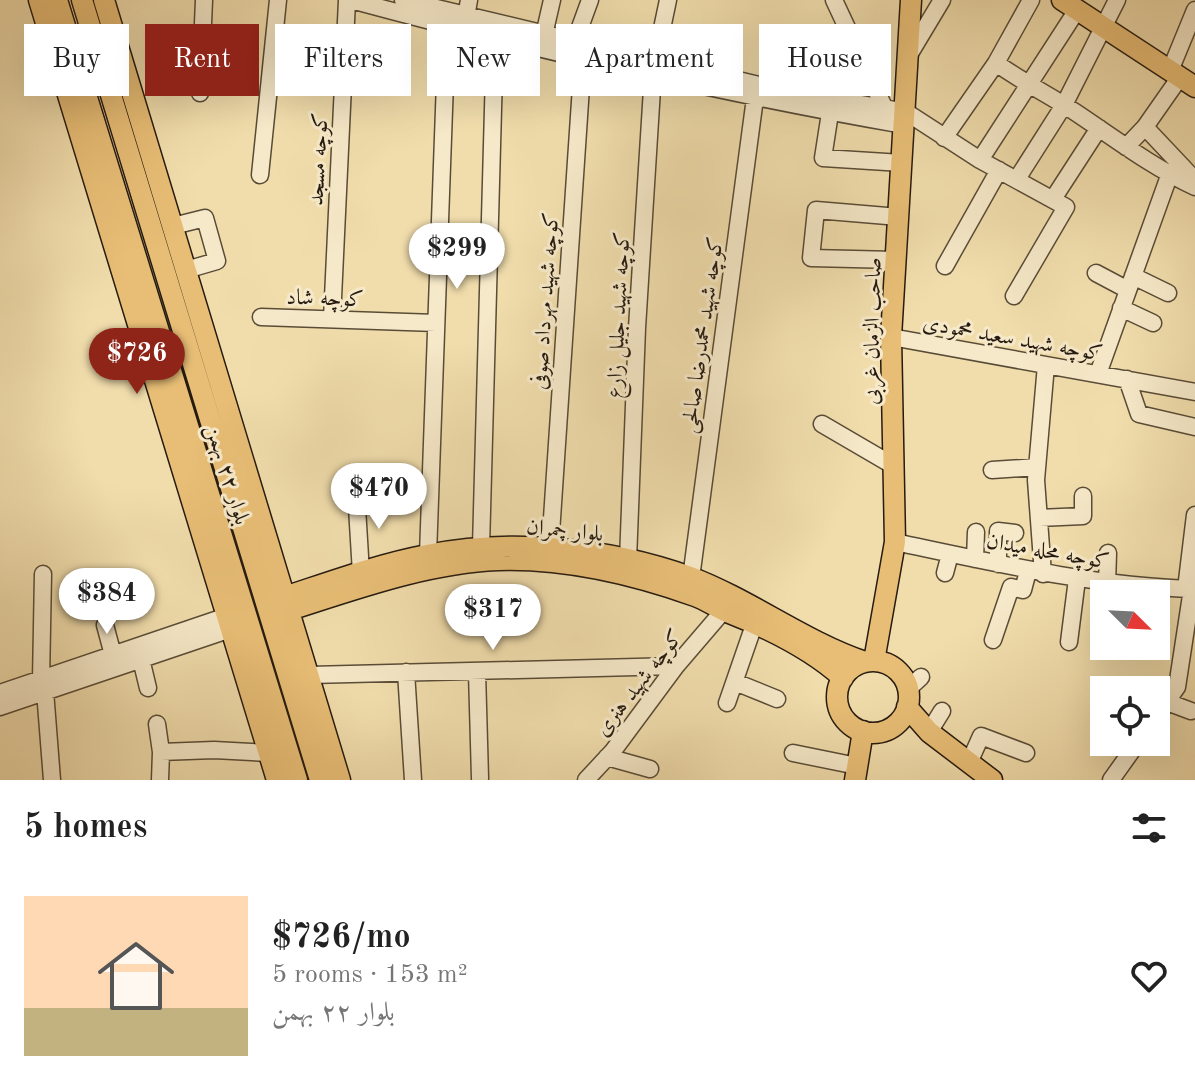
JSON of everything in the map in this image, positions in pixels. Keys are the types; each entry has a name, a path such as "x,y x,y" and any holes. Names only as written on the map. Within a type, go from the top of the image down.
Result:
{"main road":[{"name":"بلوار ۲۲ بهمن","path":"39,0 238,619 297,780"},
{"name":"بلوار ۲۲ بهمن","path":"57,0 238,619 277,780"},
{"name":"بلوار ۲۲ بهمن","path":"82,0 278,606 310,675 340,780"},
{"name":"بلوار ۲۲ بهمن","path":"104,0 186,270 278,606 320,780"},
{"name":"صاحب الزمان غربی","path":"869,662 895,542 891,337 911,0"},
{"path":"1070,5 1182,78"},
{"name":"بلوار چمران","path":"238,619 361,573 428,555 481,547 550,548 628,560 691,578 766,612 834,652 869,662"},
{"name":"بلوار چمران","path":"278,606 393,578 498,560 567,564 627,575 695,596 755,622 829,665 843,678"},
{"path":"912,691 897,723 890,729 872,733 854,728 841,714 837,696 843,678 856,665 883,663 899,672 912,691 929,732 970,771"},
{"path":"890,729 919,739 970,771 992,780"},
{"path":"856,773 863,731"}],"street":[{"path":"203,24 204,0"},
{"path":"260,175 278,0"},
{"path":"349,0 439,24"},
{"name":"کوچه مسجد","path":"332,319 349,0"},
{"path":"403,0 467,8 556,37"},
{"path":"544,35 552,0"},
{"path":"581,24 590,0"},
{"name":"کوچه شهید جلیل زارع","path":"663,24 668,0"},
{"path":"834,0 884,107"},
{"path":"909,55 942,0"},
{"path":"944,138 996,63 1031,0"},
{"path":"1017,179 1064,105 1117,0"},
{"path":"980,160 1029,87 1070,5"},
{"path":"1126,147 1182,78 1195,10"},
{"path":"996,63 1169,176 1195,187"},
{"path":"743,83 884,107 1059,203"},
{"path":"743,94 830,113 905,119"},
{"path":"428,555 444,96"},
{"path":"481,547 493,96"},
{"name":"کوچه شهید مهرداد صوفی","path":"550,548 580,96"},
{"name":"کوچه شهید جلیل زارع","path":"628,560 637,328 652,96"},
{"name":"کوچه شهید محمدرضا صالحی","path":"691,578 755,98"},
{"path":"830,113 823,158 902,163"},
{"path":"1145,127 1195,180"},
{"path":"1014,296 1099,128"},
{"path":"945,266 999,170"},
{"path":"1098,374 1169,176"},
{"path":"896,260 811,258 816,210 899,217"},
{"path":"173,226 205,218 217,261 186,270"},
{"path":"1096,273 1168,293"},
{"path":"1121,308 1153,323"},
{"name":"کوچه شاد","path":"261,317 436,323"},
{"name":"کوچه شهید سعید محمودی","path":"891,337 1195,392"},
{"path":"993,640 1011,587 1023,590 1035,572 1039,518 1037,467 1046,365"},
{"name":"کوچه شهید سعید محمودی","path":"1127,379 1139,414 1195,427"},
{"path":"822,424 894,466"},
{"path":"992,470 1037,467"},
{"path":"356,491 361,573"},
{"path":"1039,518 1083,516 1083,496"},
{"path":"1170,698 1177,687 1191,589 1194,526"},
{"path":"998,564 998,531 1015,533"},
{"path":"975,559 976,532"},
{"name":"کوچه محله میدان","path":"895,542 1090,581"},
{"path":"1107,580 1108,553"},
{"path":"945,573 950,554"},
{"path":"43,574 43,686 52,780"},
{"path":"1069,642 1077,579"},
{"name":"کوچه محله میدان","path":"1170,590 1191,589"},
{"name":"کوچه شهید هنری","path":"586,780 724,610"},
{"path":"0,707 113,655 238,619"},
{"path":"0,693 43,686 141,659 238,619"},
{"path":"727,703 755,622"},
{"path":"105,625 113,655"},
{"path":"141,659 148,688"},
{"path":"310,675 676,666"},
{"path":"406,672 413,780"},
{"path":"477,672 480,778"},
{"path":"735,682 777,699"},
{"path":"1170,703 1191,711"},
{"path":"929,732 942,711"},
{"path":"157,724 161,752 160,780"},
{"path":"970,771 981,736 1026,753"},
{"path":"161,752 268,753"},
{"path":"793,753 856,773"},
{"path":"1111,780 1128,756"},
{"path":"607,757 650,769"}]}
